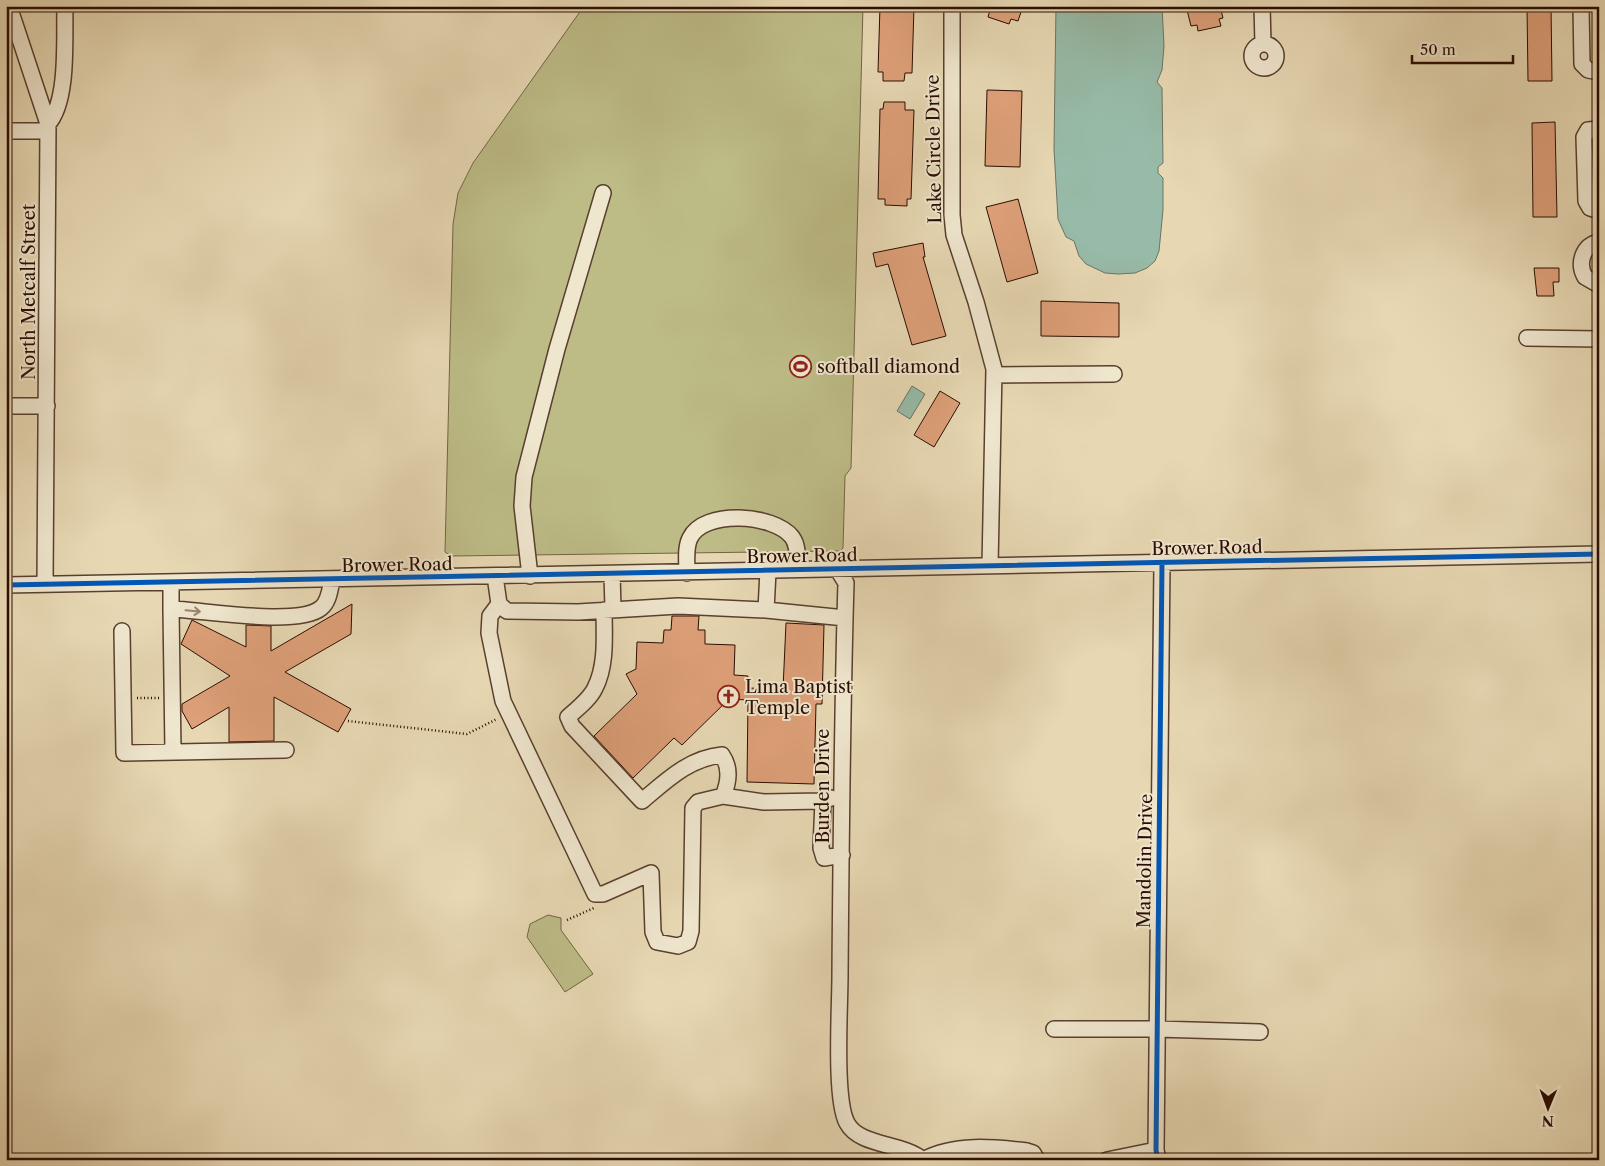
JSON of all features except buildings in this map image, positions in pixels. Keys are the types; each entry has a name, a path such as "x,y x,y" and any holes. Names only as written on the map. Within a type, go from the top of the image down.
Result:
{"street":[{"path":"6,130 48,128 60,95 65,6"},
{"name":"Lake Circle Drive","path":"952,6 952,206 954,235 976,302 994,375 990,566"},
{"path":"1262,6 1263,44"},
{"path":"1581,6 1582,64 1588,70 1599,72"},
{"name":"North Metcalf Street","path":"13,8 48,128 48,406 45,584"},
{"path":"1599,129 1588,130 1584,137 1586,202 1590,208 1599,211"},
{"path":"530,576 522,506 524,478 557,349 603,193"},
{"path":"1599,242 1590,244 1584,250 1582,267 1585,277 1599,285"},
{"path":"1527,338 1599,339"},
{"path":"994,375 1114,374"},
{"path":"6,406 48,406"},
{"path":"687,572 688,548 694,533 706,525 734,518 766,521 787,532 795,542 797,570"},
{"name":"Brower Road","path":"6,585 1599,554"},
{"name":"Mandolin Drive","path":"1157,1155 1162,563"},
{"name":"Burden Drive","path":"838,570 846,583 841,794 840,1017 842,1108 848,1125 859,1136 904,1148 923,1160"},
{"path":"766,610 768,571"},
{"path":"612,574 600,674 595,690 568,717 572,726 642,801 684,767 706,756 722,756 727,762 729,782 723,796"},
{"path":"495,576 499,604 507,611 578,612 678,606 766,610 845,618"},
{"path":"171,609 277,616 311,612 321,608 327,601 332,580"},
{"path":"171,583 173,752"},
{"path":"499,604 490,616 489,633 504,701 509,713 595,894 603,894 651,873 653,932 657,942 664,945 678,946 688,942 692,931 693,808 698,802 723,796 764,802 823,801 841,794"},
{"path":"122,631 124,753 286,750"},
{"path":"823,801 821,848 824,858 842,855"},
{"path":"1054,1029 1260,1032"},
{"path":"923,1160 938,1152 970,1148 1027,1151 1037,1160"},
{"path":"1107,1160 1157,1155"}],"path":[{"path":"123,698 172,697"},
{"path":"348,721 467,734 509,713"},
{"path":"567,920 594,908"}],"shaded area":[{"path":"584,6 863,6 851,468 845,476 843,548 840,551 451,556 445,552 453,224 458,193 473,163"},
{"path":"1056,6 1162,6 1164,46 1162,70 1157,82 1162,88 1163,163 1158,167 1158,173 1163,178 1163,210 1159,251 1155,261 1147,268 1135,273 1105,273 1086,264 1079,256 1074,241 1066,237 1058,219 1054,149"},
{"path":"912,386 925,394 910,419 897,411"},
{"path":"548,915 561,918 561,930 593,974 565,992 527,937 530,924"}],"cycle path":[{"path":"6,585 1599,554"},
{"path":"1158,1160 1156,1150 1162,563"}],"place":[{"name":"softball diamond","path":"801,367"},
{"name":"Lima Baptist Temple","path":"729,697"}]}
